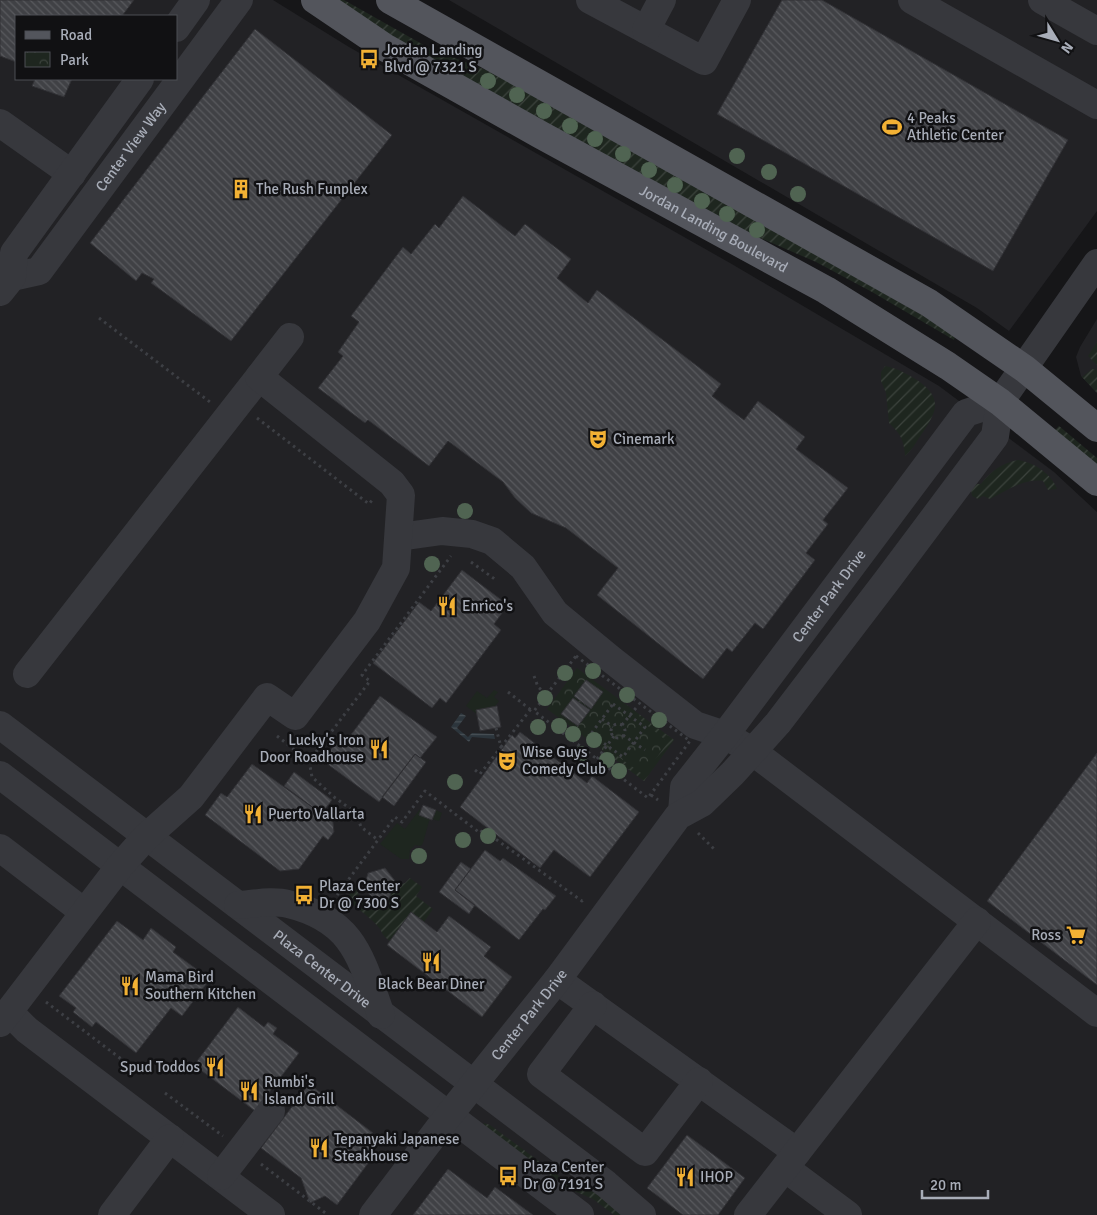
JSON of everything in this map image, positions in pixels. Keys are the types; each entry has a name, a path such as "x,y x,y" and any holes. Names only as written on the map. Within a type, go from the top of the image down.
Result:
{"main road":[{"name":"Jordan Landing Boulevard","path":"315,0 395,53 826,290 948,366 1000,402 1097,482"},
{"path":"390,0 929,303 1024,369 1097,428"}],"street":[{"path":"178,25 196,0"},
{"name":"Center View Way","path":"6,285 39,271 239,0"},
{"path":"591,0 704,61 737,0"},
{"path":"646,30 662,0"},
{"path":"912,0 1097,105"},
{"path":"1042,0 1097,31"},
{"name":"Center View Way","path":"6,285 14,253 139,80"},
{"path":"0,123 72,174"},
{"name":"Center Park Drive","path":"374,1215 449,1115 557,980 690,822 702,803 778,722 995,436 1000,402 1097,263"},
{"path":"27,674 290,337"},
{"path":"259,377 392,483 401,495 396,568 367,621 295,716 267,696 191,796 146,837 120,866 4,1017 27,1030 271,1215"},
{"name":"Center Park Drive","path":"690,822 684,787 966,413 1000,402"},
{"path":"399,537 442,530 472,534 492,541 523,567 555,613 695,725 725,735 752,751 1097,1013"},
{"name":"Plaza Center Drive","path":"0,725 606,1184 642,1215"},
{"path":"0,775 580,1215"},
{"path":"0,848 84,912"},
{"path":"238,905 286,903 326,919 348,936 361,957 381,1015"},
{"path":"748,1215 977,921"},
{"path":"557,980 699,1081 791,1160 848,1215"},
{"path":"593,1005 541,1074 645,1152 699,1081"},
{"path":"220,1176 271,1111"},
{"path":"112,1215 170,1138"}],"path":[{"path":"308,761 370,681 362,675 455,550"},
{"path":"470,561 500,582"},
{"path":"508,692 648,798 690,742 569,649"},
{"path":"475,770 480,774 576,656"},
{"path":"534,676 538,687 554,700"},
{"path":"613,727 618,724 622,725 639,703"},
{"path":"613,704 645,727 622,757 591,734 602,719 613,704"},
{"path":"602,719 613,727"},
{"path":"622,725 625,731 623,735"},
{"path":"613,727 614,736"},
{"path":"496,728 501,747"},
{"path":"270,730 308,761 312,777 334,797 356,813 361,827 378,840"},
{"path":"623,735 645,750"},
{"path":"614,736 623,735"},
{"path":"597,760 614,736"},
{"path":"337,895 396,817 402,822 425,791 480,833 483,830 582,901 588,893"},
{"path":"651,794 659,800 656,805"},
{"path":"690,822 716,851"},
{"path":"41,999 137,1071"},
{"path":"166,1093 228,1139"},
{"path":"254,1159 328,1215"}],"shaded area":[{"path":"0,0 273,0 349,47 730,263 939,386 1054,472 1097,512 1097,1215 0,1215"},
{"path":"449,0 1097,0 1097,211 1009,331 977,308"},
{"path":"1097,319 1097,393 1081,376 1076,357"},
{"path":"461,713 466,716 457,728 468,737 472,733 494,734 495,739 472,737 469,742 451,727"}],"green space":[{"path":"333,0 344,0 429,48 499,75 929,319 955,336 954,340 816,262 714,218 419,52"},
{"path":"1097,342 1097,365 1088,356"},
{"path":"885,366 906,373 917,380 932,394 935,401 935,408 930,422 910,452 905,456 901,437 889,423 886,393 881,381 881,372"},
{"path":"1092,369 1097,370 1097,393 1082,377"},
{"path":"1059,426 1097,458 1097,466 1054,431"},
{"path":"1018,460 1030,463 1041,470 1051,478 1057,489 1048,490 1043,481 1029,481 990,499 983,496 978,499 972,496 971,490 976,484 981,484 993,471 1002,465"},
{"path":"577,668 674,740 644,781 547,709"},
{"path":"494,690 498,692 494,697 499,701 485,720 466,706 477,691 487,698"},
{"path":"641,716 674,740 644,781 611,756 613,753 644,775 668,742 639,719"},
{"path":"432,808 442,813 439,821 431,819 429,821 423,843 421,846 415,845 410,850 409,859 401,859 380,844 397,823 405,829 420,809 427,813"},
{"path":"410,878 422,887 416,896 433,909 424,922 411,912 390,941 373,921 346,899 355,886 360,897 365,902 376,907 378,899 389,898 393,888 399,888 399,885 405,883"},
{"path":"484,1123 490,1125 563,1179 596,1193 623,1215 614,1215 593,1199 567,1188 483,1125"}],"building":[{"path":"0,0 134,0 123,15 15,15 15,62 0,56"},
{"name":"4 Peaks Athletic Center","path":"782,0 822,0 1068,140 993,271 717,114"},
{"name":"The Rush Funplex","path":"255,29 392,135 231,341 151,283 154,279 142,273 136,281 90,243"},
{"path":"35,80 72,80 64,97 32,86"},
{"name":"Cinemark","path":"463,196 515,236 525,224 571,259 557,278 588,303 597,290 721,384 712,396 744,420 758,401 805,437 796,449 848,488 823,520 828,524 806,553 815,560 763,629 755,623 732,652 727,648 703,679 597,595 618,568 566,528 531,513 515,498 503,482 448,441 429,466 368,420 365,423 318,388 343,356 338,352 359,322 351,316 403,247 411,254 435,224 439,228"},
{"path":"462,570 508,605 494,624 501,630 446,703 440,698 432,708 373,663 419,602 431,611"},
{"path":"586,680 603,692 591,709 574,696"},
{"name":"Lucky's Iron Door Roadhouse","path":"380,696 437,737 420,758 415,754 379,802 322,760 338,740 344,744"},
{"path":"573,698 590,710 578,726 561,714"},
{"path":"497,706 501,727 480,731 476,710"},
{"path":"520,732 587,783 592,776 639,812 590,877 554,850 540,868 460,807 512,735 515,738"},
{"path":"1097,753 1097,985 987,901"},
{"path":"415,754 426,762 394,806 382,797"},
{"path":"252,764 319,812 323,808 332,814 334,832 328,840 323,836 299,869 280,871 205,815 221,793 227,797"},
{"path":"294,772 332,800 325,809 323,808 319,812 284,786"},
{"path":"423,805 436,810 432,820 419,815"},
{"path":"485,850 500,861 503,858 556,896 545,910 543,909 519,940 455,890"},
{"path":"461,862 471,869 455,890 475,905 469,914 439,892"},
{"path":"385,868 396,882 389,898 374,900 364,888 368,873"},
{"path":"411,912 437,932 449,916 491,947 484,956 512,977 482,1017 387,945"},
{"path":"117,921 143,940 151,928 176,947 173,952 210,979 182,1016 171,1008 136,1053 96,1022 92,1027 73,1012 76,1008 59,996"},
{"path":"238,1007 264,1027 268,1022 277,1028 273,1034 299,1053 255,1111 194,1065"},
{"path":"309,1084 373,1133 369,1142 375,1154 337,1205 325,1196 310,1203 301,1178 261,1148"},
{"path":"687,1135 745,1178 718,1215 683,1215 647,1188"},
{"path":"448,1169 487,1198 495,1187 533,1215 413,1215"}],"place":[{"name":"Jordan Landing Blvd @ 7321 S","path":"369,59"},
{"name":"4 Peaks Athletic Center","path":"892,127"},
{"name":"The Rush Funplex","path":"241,189"},
{"name":"Cinemark","path":"598,439"},
{"name":"Enrico's","path":"447,606"},
{"name":"Lucky's Iron Door Roadhouse","path":"379,749"},
{"name":"Wise Guys Comedy Club","path":"507,761"},
{"name":"Puerto Vallarta","path":"253,814"},
{"name":"Plaza Center Dr @ 7300 S","path":"304,895"},
{"name":"Ross","path":"1076,935"},
{"name":"Black Bear Diner","path":"431,962"},
{"name":"Mama Bird Southern Kitchen","path":"130,986"},
{"name":"Spud Toddos","path":"215,1067"},
{"name":"Rumbi's Island Grill","path":"249,1091"},
{"name":"Tepanyaki Japanese Steakhouse","path":"319,1148"},
{"name":"Plaza Center Dr @ 7191 S","path":"508,1176"},
{"name":"IHOP","path":"685,1177"}]}
